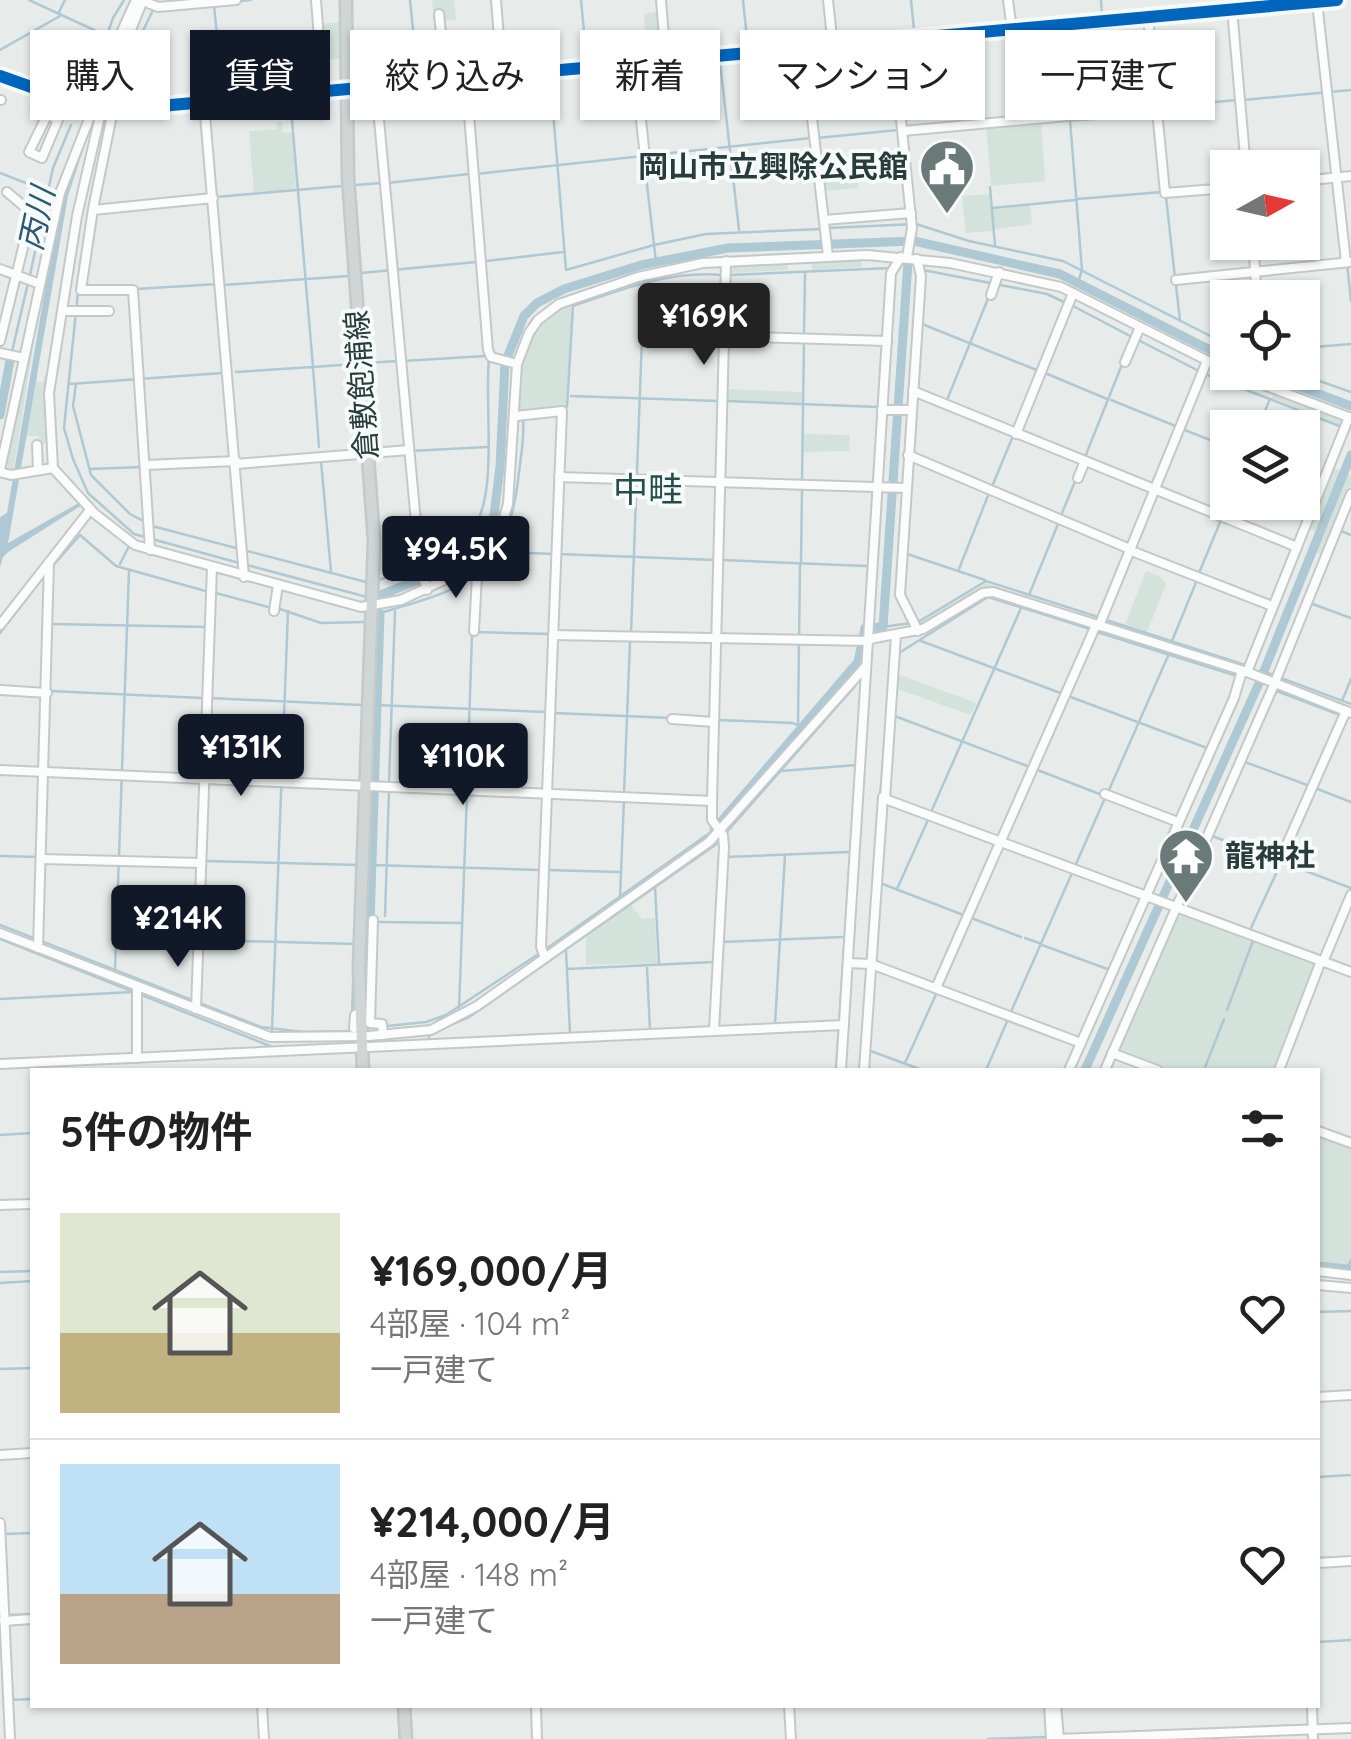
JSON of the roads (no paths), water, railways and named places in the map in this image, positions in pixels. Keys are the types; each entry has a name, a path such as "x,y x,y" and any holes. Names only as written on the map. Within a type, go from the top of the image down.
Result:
{"main road":[{"name":"倉敷飽浦線","path":"346,0 348,177 374,541 360,1012 363,1068"},
{"path":"404,1708 406,1739"}],"street":[{"path":"129,30 141,0 155,7 236,0"},
{"path":"316,0 318,30"},
{"path":"496,0 498,30"},
{"path":"660,0 663,30"},
{"path":"828,0 831,30"},
{"path":"1008,0 1011,27"},
{"path":"985,30 1148,17 1196,7 1232,9 1336,0"},
{"path":"1176,280 1348,262 1317,2"},
{"path":"1232,9 1244,150"},
{"path":"439,14 441,30"},
{"path":"1148,17 1149,30"},
{"path":"1061,25 1061,30"},
{"path":"0,76 30,87"},
{"path":"330,88 350,89"},
{"path":"48,115 58,120 42,158 25,151 48,115"},
{"path":"0,341 16,274 91,120"},
{"path":"95,120 49,388 53,468 130,543 151,542 212,568 361,607 425,583 474,571"},
{"path":"111,120 81,290 132,290 151,542"},
{"path":"205,120 244,574"},
{"path":"379,120 425,583"},
{"path":"470,120 490,356 510,362"},
{"path":"641,120 645,155"},
{"path":"812,120 828,256"},
{"path":"901,120 913,262 915,392 900,595 914,625"},
{"path":"902,132 1026,120"},
{"path":"1157,120 1165,194 1210,190"},
{"path":"1320,179 1351,176"},
{"path":"7,192 43,214"},
{"path":"93,209 212,199"},
{"path":"43,214 24,358 0,471 15,474 53,468"},
{"path":"824,220 910,218"},
{"path":"474,631 474,571 505,520 520,416 510,362 550,309 726,261 828,256 913,262 996,280 1048,282 1210,362"},
{"path":"1254,260 1256,280"},
{"path":"714,1029 720,831 712,801 712,722 726,261"},
{"path":"842,1068 841,1025 867,692 867,636 893,268 913,262"},
{"path":"0,269 33,281"},
{"path":"991,295 996,280"},
{"path":"1016,434 1073,293"},
{"path":"62,311 109,312"},
{"path":"1125,362 1140,327"},
{"path":"724,336 887,341"},
{"path":"7,356 24,358"},
{"path":"936,988 1097,625 1207,361"},
{"path":"1070,1068 1245,671 1350,418 1287,390"},
{"path":"915,392 1295,547"},
{"path":"882,410 912,410"},
{"path":"520,416 559,411 543,954"},
{"path":"37,445 38,470"},
{"path":"146,465 409,451"},
{"path":"910,455 992,493 1272,606"},
{"path":"1078,478 1084,461"},
{"path":"559,477 906,488"},
{"path":"1106,1068 1351,494"},
{"path":"0,625 50,566 86,504"},
{"path":"1339,528 1351,532"},
{"path":"38,942 50,566"},
{"path":"196,1004 212,568"},
{"path":"274,609 278,585"},
{"path":"553,635 799,639 896,634 988,591 1261,678 1275,679 1346,714 1280,860"},
{"path":"864,1068 896,634"},
{"path":"0,933 38,942 136,990 196,1004 273,1038 364,1040 383,1030 431,1030 449,1022 701,848 866,666"},
{"path":"0,690 46,692"},
{"path":"672,719 712,722"},
{"path":"0,770 712,801"},
{"path":"1106,795 1178,822"},
{"path":"883,799 1351,972"},
{"path":"41,857 200,862"},
{"path":"1281,1068 1351,895"},
{"path":"373,921 370,1023 383,1030"},
{"path":"848,963 870,965 1081,1043"},
{"path":"136,990 137,1057"},
{"path":"0,1064 364,1040 841,1025"},
{"path":"1112,1054 1150,1068"},
{"path":"1320,1131 1351,1143"},
{"path":"0,1206 30,1204"},
{"path":"1320,1271 1351,1274"},
{"path":"1320,1284 1351,1288"},
{"path":"1320,1397 1351,1395"},
{"path":"0,1455 30,1453"},
{"path":"0,1523 10,1739"},
{"path":"1320,1563 1351,1562"},
{"path":"2,1621 30,1619"},
{"path":"262,1708 264,1739"},
{"path":"536,1708 537,1739"},
{"path":"789,1708 791,1739"},
{"path":"1052,1708 1054,1738 1313,1734 1351,1728"},
{"path":"1312,1708 1313,1734"}],"water":[{"path":"81,142 85,144 68,196 8,543 77,504 82,505 8,552 0,567 0,517 7,513 50,260 64,194"}],"waterway":[{"path":"29,0 94,30"},
{"path":"59,12 65,0"},
{"path":"109,30 124,0"},
{"path":"240,1 251,0"},
{"path":"410,0 413,30"},
{"path":"581,0 584,30"},
{"path":"743,0 746,30"},
{"path":"911,0 914,30"},
{"path":"1101,0 1102,17"},
{"path":"1015,25 1288,0"},
{"path":"214,5 216,30"},
{"path":"143,30 153,10"},
{"path":"0,50 60,16"},
{"path":"954,30 1008,25"},
{"path":"560,65 740,50"},
{"path":"720,62 739,230"},
{"path":"0,71 30,82"},
{"path":"1243,100 1351,90"},
{"path":"170,100 190,98"},
{"path":"1215,102 1237,100"},
{"path":"292,120 313,367 355,364"},
{"path":"554,120 566,270 706,234 822,229"},
{"path":"1070,120 1082,270 1078,282"},
{"name":"丙川","path":"30,275 53,168 71,125"},
{"path":"817,138 898,130"},
{"path":"476,174 811,138"},
{"path":"644,159 656,262"},
{"name":"丙川","path":"0,173 46,191"},
{"path":"387,183 469,174"},
{"path":"355,185 382,183"},
{"path":"216,197 342,186"},
{"path":"990,187 995,245"},
{"path":"1077,199 1162,192"},
{"path":"1166,197 1175,278"},
{"path":"992,208 1075,200"},
{"path":"828,228 916,224 969,241 1063,261 1210,336"},
{"path":"378,596 449,568 478,546 488,531 500,467 505,363 524,316 537,303 564,289 641,265 728,248 914,241 1060,274 1210,350"},
{"path":"486,261 563,252"},
{"path":"361,273 476,262"},
{"path":"714,830 858,662 865,628 883,627 908,262"},
{"path":"1347,263 1351,301"},
{"path":"729,275 891,268"},
{"path":"923,270 1047,294 1066,303"},
{"path":"804,335 805,273"},
{"path":"564,408 573,306 664,278 721,275"},
{"path":"223,285 349,276"},
{"path":"10,360 28,283"},
{"path":"631,633 644,283"},
{"path":"136,289 218,284"},
{"path":"1176,285 1180,321"},
{"path":"78,292 64,428 88,493 134,534 239,563"},
{"path":"947,400 989,296"},
{"path":"1073,306 1132,337"},
{"path":"922,324 1039,371"},
{"path":"802,482 804,340"},
{"path":"1140,341 1199,371"},
{"path":"1320,347 1351,344"},
{"path":"403,361 485,356"},
{"path":"422,568 461,541 480,515 488,473 489,359"},
{"path":"0,415 10,360"},
{"path":"366,363 398,361"},
{"path":"1085,457 1123,362"},
{"path":"236,372 313,367 319,447"},
{"path":"70,384 222,373"},
{"path":"1045,373 1107,399"},
{"path":"1205,374 1342,427"},
{"path":"1320,381 1351,392"},
{"path":"76,384 73,406 91,475 130,514 147,523"},
{"path":"1309,390 1351,406"},
{"path":"571,396 718,401"},
{"path":"1111,400 1178,427"},
{"path":"726,401 878,407"},
{"path":"1265,410 1269,401"},
{"path":"380,613 458,586 491,559 512,514 523,419"},
{"path":"1182,429 1210,440"},
{"path":"991,489 1013,436"},
{"path":"411,451 487,447"},
{"path":"1086,1068 1260,681 1351,455"},
{"path":"321,461 331,572"},
{"path":"90,469 142,467"},
{"path":"1060,518 1076,479"},
{"path":"801,562 802,490"},
{"path":"959,569 989,493"},
{"path":"1199,573 1221,520"},
{"path":"1029,595 1058,524"},
{"path":"152,526 366,582"},
{"path":"1339,530 1351,535"},
{"path":"50,569 80,535 116,566 209,592"},
{"path":"120,564 130,544"},
{"path":"499,552 555,554"},
{"path":"558,554 715,560"},
{"path":"907,554 985,580"},
{"path":"723,560 866,566"},
{"path":"247,565 367,597"},
{"path":"798,724 800,565"},
{"path":"378,580 418,568"},
{"path":"115,970 129,570"},
{"path":"0,633 45,575"},
{"path":"1172,641 1197,580"},
{"path":"918,622 986,581 1098,617"},
{"path":"212,592 272,608"},
{"path":"899,653 988,597 1090,629"},
{"path":"1310,603 1351,618"},
{"path":"931,812 1021,608"},
{"path":"280,609 321,623 365,622"},
{"path":"272,1030 288,611"},
{"path":"389,783 395,611"},
{"path":"367,1015 380,613"},
{"path":"1106,620 1245,665"},
{"path":"883,627 911,623"},
{"path":"52,624 207,627"},
{"path":"474,632 551,634"},
{"path":"1097,632 1237,676"},
{"path":"467,786 472,634"},
{"path":"624,793 630,641"},
{"path":"921,641 1063,694"},
{"path":"1109,790 1168,656"},
{"path":"880,797 892,657"},
{"path":"1268,673 1351,704"},
{"path":"1342,701 1351,679"},
{"path":"725,834 856,685"},
{"path":"1274,690 1340,715"},
{"path":"50,691 202,698"},
{"path":"1068,696 1207,748"},
{"path":"209,698 361,705"},
{"path":"362,730 363,703"},
{"path":"375,705 546,712"},
{"path":"554,713 671,718"},
{"path":"892,715 1030,767"},
{"path":"717,720 793,723 801,727"},
{"path":"359,840 362,743"},
{"path":"1245,762 1307,785"},
{"path":"781,771 856,765 836,1068"},
{"path":"1035,769 1102,795"},
{"path":"1315,788 1351,802"},
{"path":"385,916 389,790"},
{"path":"459,1009 467,793"},
{"path":"1010,1014 1105,798"},
{"path":"620,897 624,800"},
{"path":"897,889 927,822"},
{"path":"546,949 711,832"},
{"path":"1212,836 1351,888"},
{"path":"429,1040 429,1034 469,1017 721,841"},
{"path":"352,1015 358,848"},
{"path":"727,857 849,852"},
{"path":"775,1024 785,855"},
{"path":"0,856 38,857"},
{"path":"206,861 358,865"},
{"path":"371,865 540,870"},
{"path":"1250,930 1280,865"},
{"path":"547,870 619,872"},
{"path":"880,883 1021,937"},
{"path":"655,887 659,964"},
{"path":"378,922 460,923"},
{"path":"0,925 261,1027 303,1032 353,1031"},
{"path":"721,942 843,937"},
{"path":"117,938 194,940"},
{"path":"1025,938 1039,943"},
{"path":"1227,1010 1254,938"},
{"path":"0,939 275,1048"},
{"path":"202,940 354,944"},
{"path":"1042,945 1110,970"},
{"path":"566,951 570,1033"},
{"path":"368,1028 426,1022 446,1015 540,953"},
{"path":"567,969 714,962"},
{"path":"647,968 650,1030"},
{"path":"0,999 133,992"},
{"path":"905,1063 937,992"},
{"path":"987,1068 1009,1017"},
{"path":"1205,1068 1224,1019"},
{"path":"1101,1068 1121,1023"},
{"path":"868,1050 917,1068"},
{"path":"368,1052 369,1068"},
{"path":"0,1135 30,1133"},
{"path":"1347,1269 1351,1260"},
{"path":"1320,1266 1348,1269"},
{"path":"0,1272 30,1271"},
{"path":"0,1283 30,1281"},
{"path":"1320,1281 1351,1284"},
{"path":"1320,1312 1351,1311"},
{"path":"0,1369 30,1368"},
{"path":"1320,1477 1351,1475"},
{"path":"4,1534 30,1533"},
{"path":"1320,1558 1351,1557"},
{"path":"9,1615 30,1614"},
{"path":"1320,1642 1351,1640"},
{"path":"9,1700 30,1699"},
{"path":"398,1708 400,1739"},
{"path":"1318,1725 1351,1724"},
{"path":"1086,1734 1308,1725"},
{"path":"988,1739 1046,1737"}],"place":[{"name":"岡山市立興除公民館","path":"947,216"},
{"name":"龍神社","path":"1186,905"}],"district":[{"name":"中畦","path":"648,490"}]}
